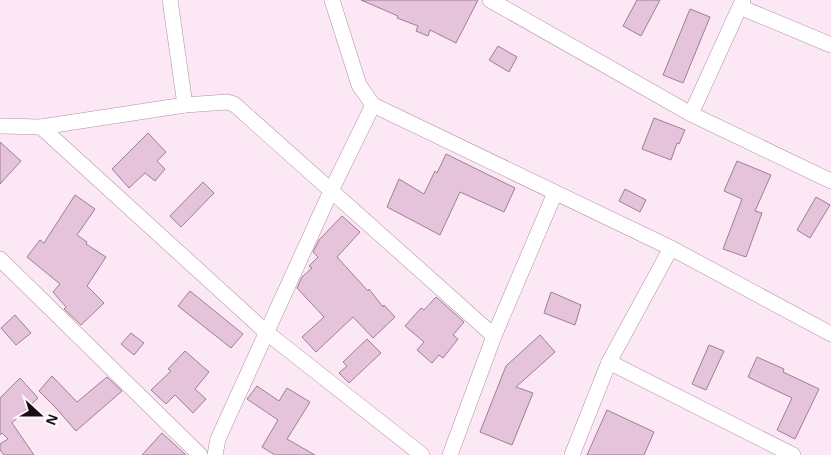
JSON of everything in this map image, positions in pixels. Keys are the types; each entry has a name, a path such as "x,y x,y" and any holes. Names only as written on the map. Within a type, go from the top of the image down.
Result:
{"street":[{"path":"170,0 185,105"},
{"path":"332,0 359,85 372,105 671,248 831,334"},
{"path":"490,0 691,114 831,181"},
{"path":"691,114 742,3 831,45"},
{"path":"0,126 41,128 185,105 227,102 238,106 494,336"},
{"path":"215,455 218,440 266,332 372,105"},
{"path":"41,128 266,332 422,455"},
{"path":"450,455 494,336 556,193"},
{"path":"572,455 609,362 671,248"},
{"path":"0,259 200,455"},
{"path":"609,362 793,455"}],"building":[{"path":"361,0 478,0 456,43 430,30 428,36 416,31 418,26"},
{"path":"637,0 660,0 641,36 623,26"},
{"path":"690,9 710,17 683,83 663,75"},
{"path":"498,46 517,57 509,72 489,60"},
{"path":"654,118 685,130 679,144 677,143 671,160 642,149"},
{"path":"148,133 166,152 157,161 165,169 155,181 145,173 129,188 112,169"},
{"path":"0,142 21,161 0,184"},
{"path":"446,154 515,188 504,212 460,192 440,235 387,207 399,179 424,194"},
{"path":"737,161 771,175 755,211 762,213 746,257 723,249 742,199 724,191"},
{"path":"203,182 214,193 181,227 170,216"},
{"path":"625,189 646,200 640,212 619,201"},
{"path":"75,195 95,209 77,235 87,242 86,244 106,257 87,286 104,303 81,325 64,309 66,307 53,292 60,284 27,257 40,240 44,243"},
{"path":"816,197 830,205 810,238 797,230"},
{"path":"342,216 360,232 337,257 368,291 369,289 383,307 384,305 395,317 373,338 353,317 316,352 302,337 324,317 297,288 302,277 312,268 309,266 318,257 313,252 319,240"},
{"path":"190,291 243,334 231,348 178,306"},
{"path":"551,292 581,305 575,325 544,313"},
{"path":"436,297 464,322 453,335 458,339 443,358 439,355 432,363 417,350 424,342 405,326 421,308 424,310"},
{"path":"15,315 31,333 16,345 1,328"},
{"path":"131,333 144,343 134,355 121,344"},
{"path":"540,335 555,352 516,387 533,393 512,445 480,432 506,366"},
{"path":"367,339 381,353 349,383 339,373 347,366 343,362"},
{"path":"709,345 724,351 706,390 692,384"},
{"path":"185,351 209,372 195,389 206,399 193,413 175,395 166,404 151,390 171,371 168,369"},
{"path":"757,357 784,369 783,372 819,389 795,439 777,430 792,398 748,377"},
{"path":"52,376 77,402 107,377 122,391 76,431 39,391"},
{"path":"20,378 38,398 12,423 34,455 4,455 0,450 0,444 8,439 2,433 0,435 0,398"},
{"path":"257,386 279,401 287,388 310,402 287,439 315,455 275,455 262,447 278,420 247,399"},
{"path":"607,410 654,432 644,455 587,455"},
{"path":"162,433 186,455 142,455"}]}
